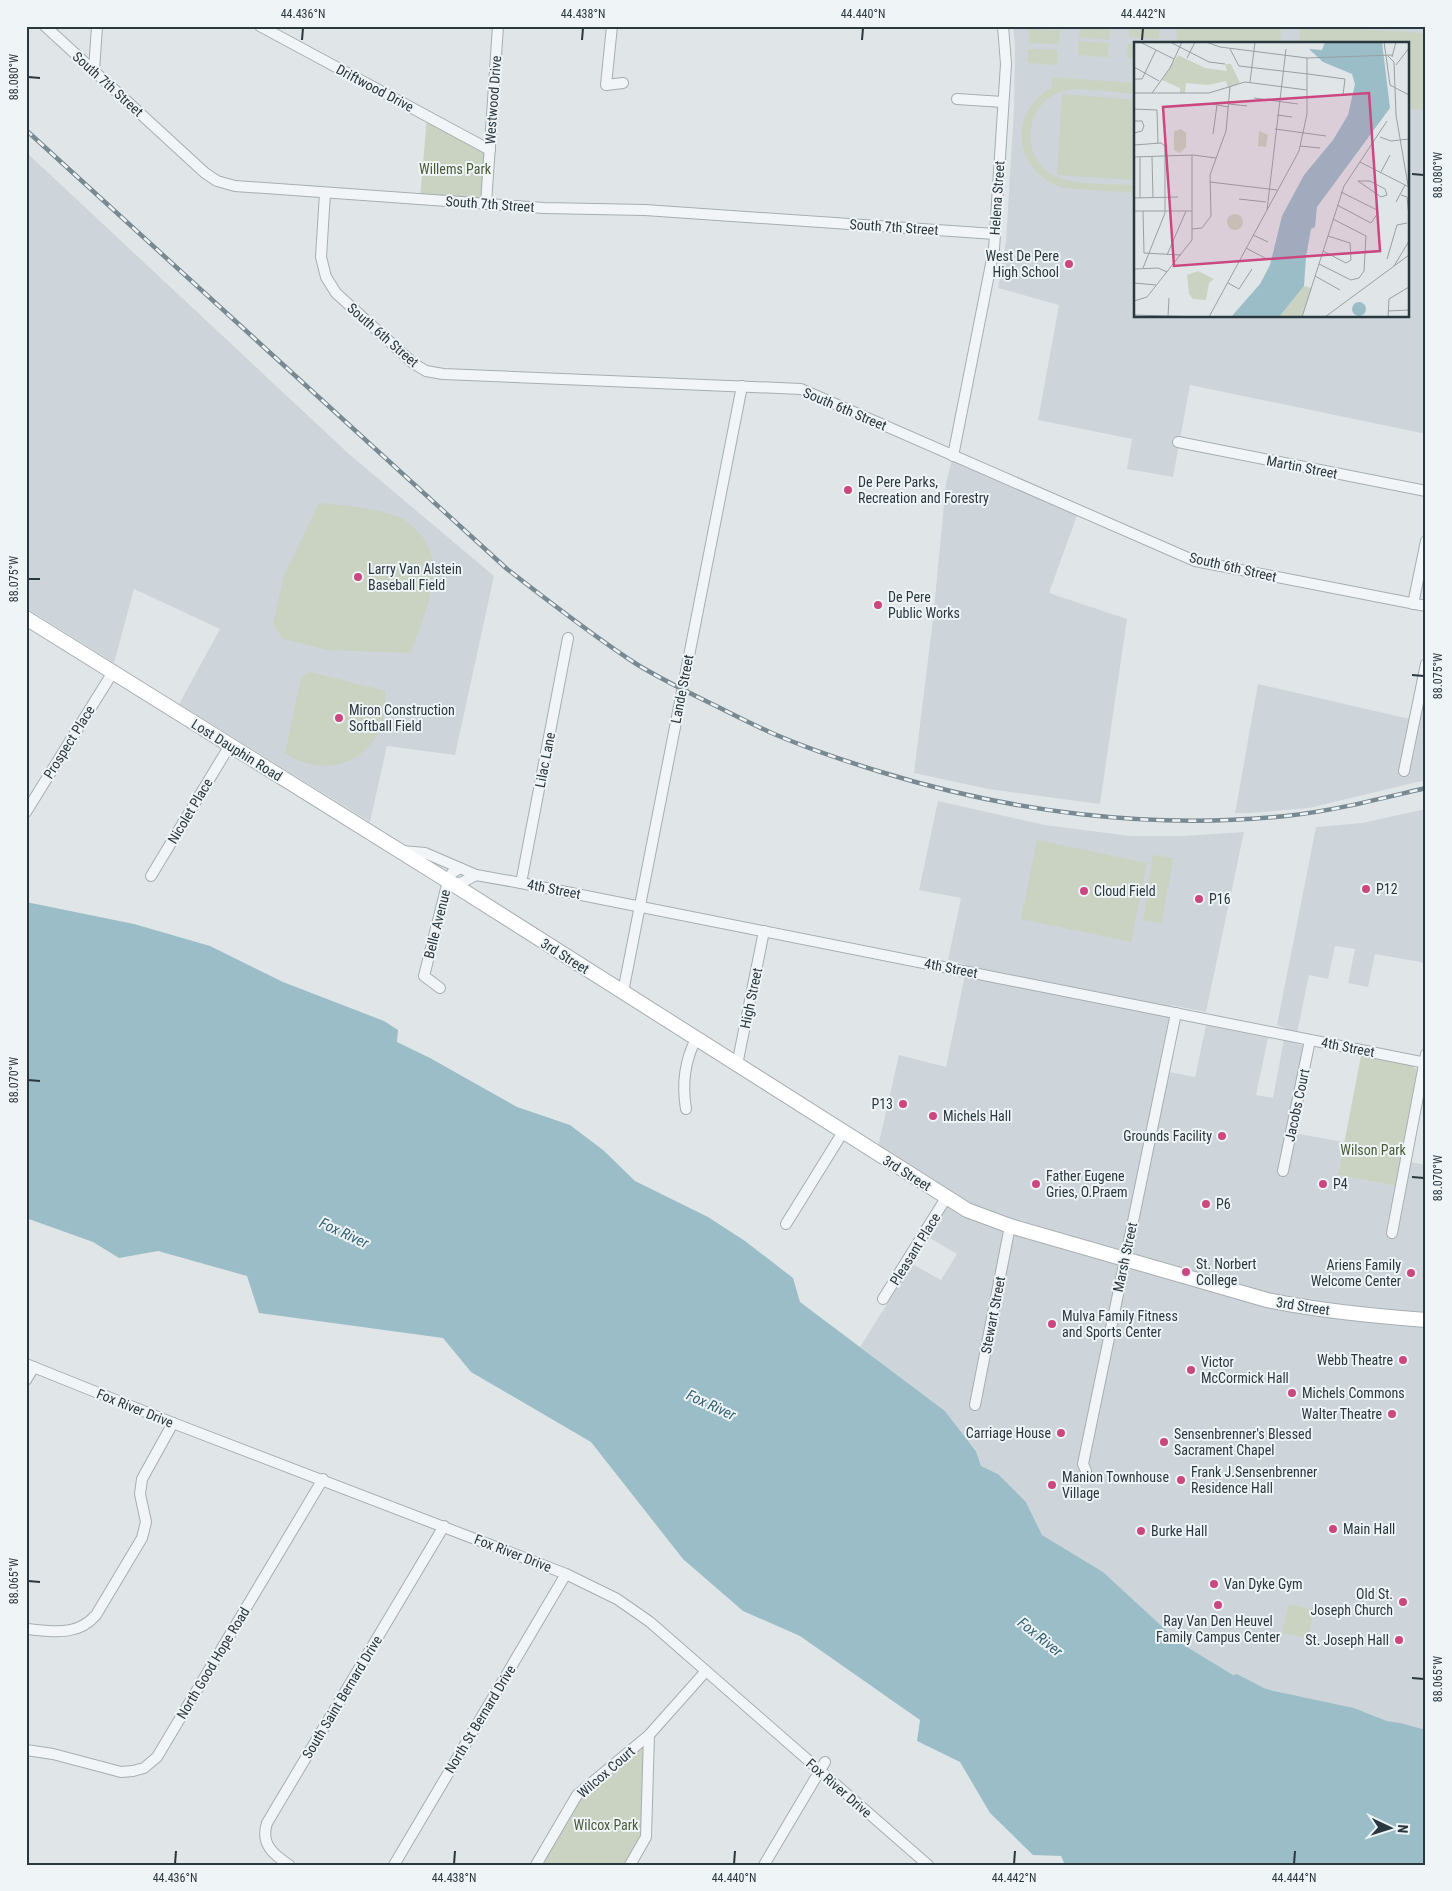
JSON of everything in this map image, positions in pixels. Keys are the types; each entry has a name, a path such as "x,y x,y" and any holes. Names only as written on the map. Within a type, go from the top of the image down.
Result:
{"main road":[{"name":"Lost Dauphin Road","path":"26,618 448,882"},
{"name":"3rd Street","path":"448,882 946,1198 982,1217 1236,1292 1300,1307 1426,1320"}],"street":[{"name":"South 7th Street","path":"45,26 205,173 217,181 235,186 544,208 645,210 995,234"},
{"path":"94,71 98,26"},
{"name":"Driftwood Drive","path":"260,26 490,150"},
{"name":"Westwood Drive","path":"486,204 498,26"},
{"path":"612,26 606,85 623,83"},
{"name":"Helena Street","path":"953,456 994,249 1006,64 1003,26"},
{"path":"957,99 1003,102"},
{"name":"South 6th Street","path":"325,193 321,257 326,277 336,293 413,363 426,371 443,374 800,389 1195,561 1426,606"},
{"name":"Lande Street","path":"623,992 742,386"},
{"name":"Martin Street","path":"1178,442 1426,491"},
{"path":"1413,604 1426,541"},
{"name":"Lilac Lane","path":"521,883 568,638"},
{"path":"1404,771 1426,664"},
{"name":"Prospect Place","path":"26,812 113,672"},
{"name":"Nicolet Place","path":"151,876 230,746"},
{"name":"4th Street","path":"398,850 426,853 476,875 1310,1040 1425,1060"},
{"path":"448,882 452,873 460,868"},
{"name":"4th Street","path":"448,882 460,883 476,875"},
{"name":"Belle Avenue","path":"440,988 424,976 448,882"},
{"name":"High Street","path":"737,1065 764,931"},
{"name":"Marsh Street","path":"1086,1471 1083,1464 1084,1458 1176,1013"},
{"path":"686,1109 684,1097 687,1061 696,1039"},
{"name":"Jacobs Court","path":"1283,1170 1310,1040"},
{"path":"1392,1233 1425,1060"},
{"path":"786,1224 843,1132"},
{"name":"Pleasant Place","path":"883,1299 946,1198"},
{"name":"Stewart Street","path":"975,1404 1010,1226"},
{"path":"26,1380 30,1366"},
{"name":"Fox River Drive","path":"30,1366 566,1574 617,1599 650,1622 706,1671 822,1766 928,1865"},
{"path":"26,1629 70,1631 86,1625 96,1615 142,1538 146,1522 140,1494 142,1479 173,1423"},
{"name":"North Good Hope Road","path":"26,1750 59,1756 121,1772 144,1768 157,1757 323,1479"},
{"name":"South Saint Bernard Drive","path":"289,1865 269,1849 265,1835 267,1823 444,1526"},
{"name":"North St Bernard Drive","path":"394,1865 566,1574"},
{"name":"Wilcox Court","path":"536,1865 577,1795 649,1735 706,1671"},
{"name":"Wilcox Court","path":"630,1865 646,1838 649,1735"},
{"path":"764,1865 822,1766"}],"shaded area":[{"name":"West De Pere High School","path":"1013,26 1426,26 1426,434 1190,385 1173,477 1127,469 1132,439 1038,420 1059,305 998,288 1006,241 1014,108 1015,47"},
{"path":"26,152 349,454 494,576 455,755 387,746 370,822 179,704 220,629 134,589 114,663 26,608"},
{"path":"953,456 1079,510 1049,593 1127,619 1100,804 988,789 914,773 933,619 946,483"},
{"path":"1426,664 1426,780 1309,808 1235,813 1258,684 1414,720"},
{"name":"St. Norbert College","path":"938,801 1045,825 1130,836 1183,836 1244,832 1206,1012 1171,1005 1159,1070 1195,1077 1206,1025 1268,1038 1256,1095 1273,1098 1286,1028 1277,1025 1316,827 1362,823 1426,809 1426,963 1375,954 1368,987 1348,983 1355,949 1335,946 1328,979 1309,975 1295,1043 1302,1045 1304,1048 1288,1132 1344,1142 1338,1175 1406,1188 1411,1162 1426,1165 1426,1730 1387,1721 1354,1708 1264,1688 1237,1674 1233,1675 1179,1642 1103,1572 1042,1535 1026,1502 998,1474 981,1466 976,1450 945,1411 860,1347 912,1264 941,1280 957,1254 928,1237 953,1195 878,1147 899,1055 946,1067 967,965 948,960 961,898 919,890"}],"green space":[{"path":"1129,26 1160,26 1159,39 1129,37"},
{"path":"1177,26 1281,26 1280,42 1176,42"},
{"path":"1300,26 1426,33 1426,110 1410,108 1410,42 1299,42"},
{"path":"1080,27 1110,29 1109,40 1079,37"},
{"path":"1029,29 1060,30 1059,44 1029,43"},
{"path":"1078,41 1109,43 1108,57 1078,55"},
{"path":"1128,44 1134,45 1134,59 1127,58"},
{"path":"1028,49 1058,50 1057,65 1028,63"},
{"path":"1052,77 1134,83 1134,94 1089,89 1063,91 1050,97 1040,107 1033,119 1031,145 1036,158 1044,169 1056,177 1084,183 1134,185 1134,193 1063,188 1047,180 1035,170 1026,156 1022,142 1022,127 1027,112 1037,99 1051,88"},
{"path":"1062,94 1134,100 1134,180 1057,175"},
{"name":"Willems Park","path":"427,117 490,150 486,204 420,199"},
{"name":"Larry Van Alstein Baseball Field","path":"319,503 369,509 398,517 412,526 428,546 433,576 431,592 411,653 328,650 283,639 273,624 284,576"},
{"name":"Miron Construction Softball Field","path":"310,672 385,691 384,712 379,731 369,746 356,757 340,764 323,766 304,762 285,753 301,678"},
{"name":"Cloud Field","path":"1037,840 1147,863 1131,942 1021,919"},
{"path":"1153,855 1173,858 1162,923 1143,920"},
{"name":"Wilson Park","path":"1361,1056 1412,1066 1417,1070 1416,1084 1396,1186 1338,1175"},
{"path":"1289,1604 1314,1610 1308,1638 1282,1633"},
{"name":"Wilcox Park","path":"649,1735 646,1837 630,1865 536,1865 577,1795"}],"water":[{"name":"Fox River","path":"26,902 134,924 210,946 283,982 384,1021 398,1030 397,1042 430,1058 517,1107 570,1125 603,1150 635,1181 708,1217 745,1241 793,1278 800,1302 945,1411 976,1451 981,1466 998,1474 1026,1502 1042,1535 1103,1572 1179,1642 1233,1675 1237,1674 1264,1688 1354,1708 1387,1721 1426,1730 1426,1865 1065,1865 1061,1856 1033,1855 990,1813 960,1762 917,1741 920,1720 800,1636 743,1611 683,1559 591,1442 471,1372 443,1338 259,1313 247,1276 158,1251 119,1258 93,1242 26,1218"}],"railway":[{"path":"26,130 507,569 588,631 638,665 681,689 762,729 841,759 930,786 1030,807 1132,819 1184,821 1286,816 1339,808 1426,788"}],"place":[{"name":"West De Pere High School","path":"1069,264"},
{"name":"De Pere Parks, Recreation and Forestry","path":"848,490"},
{"name":"Larry Van Alstein Baseball Field","path":"358,577"},
{"name":"De Pere Public Works","path":"878,605"},
{"name":"Miron Construction Softball Field","path":"339,718"},
{"name":"P12","path":"1366,889"},
{"name":"Cloud Field","path":"1084,891"},
{"name":"P16","path":"1199,899"},
{"name":"P13","path":"903,1104"},
{"name":"Michels Hall","path":"933,1116"},
{"name":"Grounds Facility","path":"1222,1136"},
{"name":"Father Eugene Gries, O.Praem","path":"1036,1184"},
{"name":"P4","path":"1323,1184"},
{"name":"P6","path":"1206,1204"},
{"name":"St. Norbert College","path":"1186,1272"},
{"name":"Ariens Family Welcome Center","path":"1411,1273"},
{"name":"Mulva Family Fitness and Sports Center","path":"1052,1324"},
{"name":"Webb Theatre","path":"1403,1360"},
{"name":"Victor McCormick Hall","path":"1191,1370"},
{"name":"Michels Commons","path":"1292,1393"},
{"name":"Walter Theatre","path":"1392,1414"},
{"name":"Carriage House","path":"1061,1433"},
{"name":"Sensenbrenner's Blessed Sacrament Chapel","path":"1164,1442"},
{"name":"Frank J.Sensenbrenner Residence Hall","path":"1181,1480"},
{"name":"Manion Townhouse Village","path":"1052,1485"},
{"name":"Main Hall","path":"1333,1529"},
{"name":"Burke Hall","path":"1141,1531"},
{"name":"Van Dyke Gym","path":"1214,1584"},
{"name":"Old St. Joseph Church","path":"1403,1602"},
{"name":"Ray Van Den Heuvel Family Campus Center","path":"1218,1605"},
{"name":"St. Joseph Hall","path":"1399,1640"}]}
